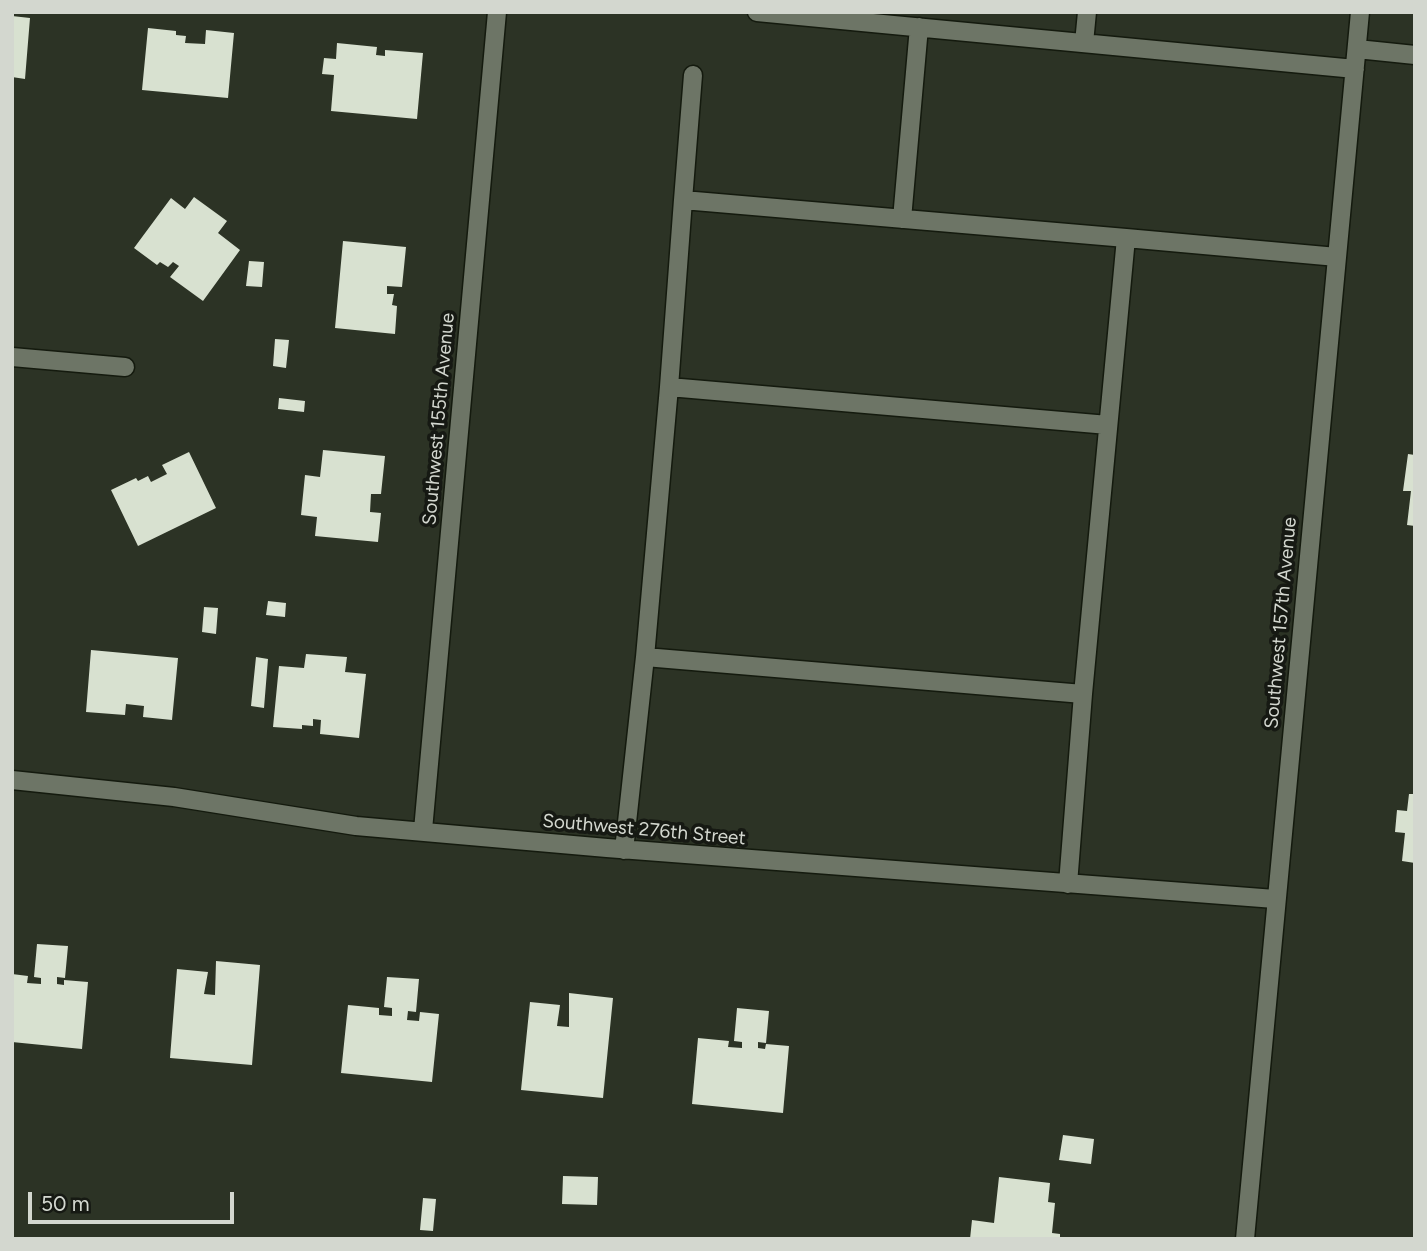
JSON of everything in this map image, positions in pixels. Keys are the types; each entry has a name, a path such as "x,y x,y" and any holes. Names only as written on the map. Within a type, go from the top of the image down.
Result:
{"street":[{"name":"Southwest 155th Avenue","path":"423,830 497,12"},
{"path":"757,12 1355,69"},
{"path":"1084,43 1087,12"},
{"name":"Southwest 157th Avenue","path":"1245,1239 1360,12"},
{"path":"902,219 919,27"},
{"path":"1357,49 1415,55"},
{"path":"624,850 645,657 693,75"},
{"path":"683,200 1337,257"},
{"path":"1068,884 1126,238"},
{"path":"12,357 125,367"},
{"path":"669,387 1108,425"},
{"path":"645,657 1083,694"},
{"name":"Southwest 276th Street","path":"12,780 174,797 356,826 624,850 1275,899"}],"building":[{"path":"12,16 30,18 25,79 12,77"},
{"path":"148,28 176,31 176,35 186,36 185,43 205,44 206,30 234,33 228,98 142,90"},
{"path":"337,43 377,47 376,55 385,56 385,50 423,53 417,119 331,111 334,75 322,74 324,58 336,59"},
{"path":"194,197 227,221 218,233 240,250 203,301 170,277 179,266 173,262 168,267 160,262 157,265 134,248 171,198 185,209"},
{"path":"343,241 406,247 402,287 387,286 387,294 394,294 392,305 397,306 395,334 335,328"},
{"path":"249,261 264,262 262,287 246,286"},
{"path":"275,339 289,340 286,368 273,366"},
{"path":"279,398 305,401 304,412 278,409"},
{"path":"323,450 385,456 381,494 371,494 370,512 381,513 378,542 315,536 317,517 301,515 305,475 320,477"},
{"path":"189,452 216,508 138,546 111,490 136,478 138,481 148,476 151,482 167,474 162,465"},
{"path":"1408,454 1415,455 1415,526 1407,525 1411,491 1403,491"},
{"path":"268,601 286,603 285,617 266,615"},
{"path":"204,607 218,608 216,634 202,632"},
{"path":"91,650 178,658 172,720 143,717 144,706 126,704 125,715 86,712"},
{"path":"306,654 347,657 345,672 366,674 359,738 320,734 321,720 313,719 313,726 302,725 302,729 273,727 279,666 304,668"},
{"path":"256,657 268,659 264,708 251,706"},
{"path":"1409,794 1415,794 1415,863 1402,861 1405,833 1395,832 1397,810 1407,811"},
{"path":"37,944 68,946 65,978 57,977 57,984 64,985 64,980 88,982 82,1049 12,1042 12,974 28,976 27,983 41,984 41,978 34,977"},
{"path":"216,961 260,965 252,1065 170,1058 177,969 208,972 204,994 215,995"},
{"path":"387,977 419,979 416,1012 408,1011 407,1020 419,1021 420,1012 439,1014 432,1082 341,1073 348,1005 379,1008 379,1015 392,1016 392,1008 384,1007"},
{"path":"569,993 613,998 603,1098 521,1090 530,1002 560,1005 557,1026 569,1027"},
{"path":"737,1008 769,1011 766,1043 758,1042 758,1048 765,1049 766,1044 789,1046 783,1113 692,1104 698,1038 729,1041 728,1047 742,1048 742,1042 734,1041"},
{"path":"1063,1135 1094,1139 1091,1164 1059,1160"},
{"path":"563,1176 598,1177 597,1205 562,1204"},
{"path":"999,1177 1050,1183 1048,1202 1055,1203 1052,1233 1060,1234 1060,1239 970,1239 972,1220 994,1223"},
{"path":"423,1198 436,1199 433,1231 420,1230"}]}
